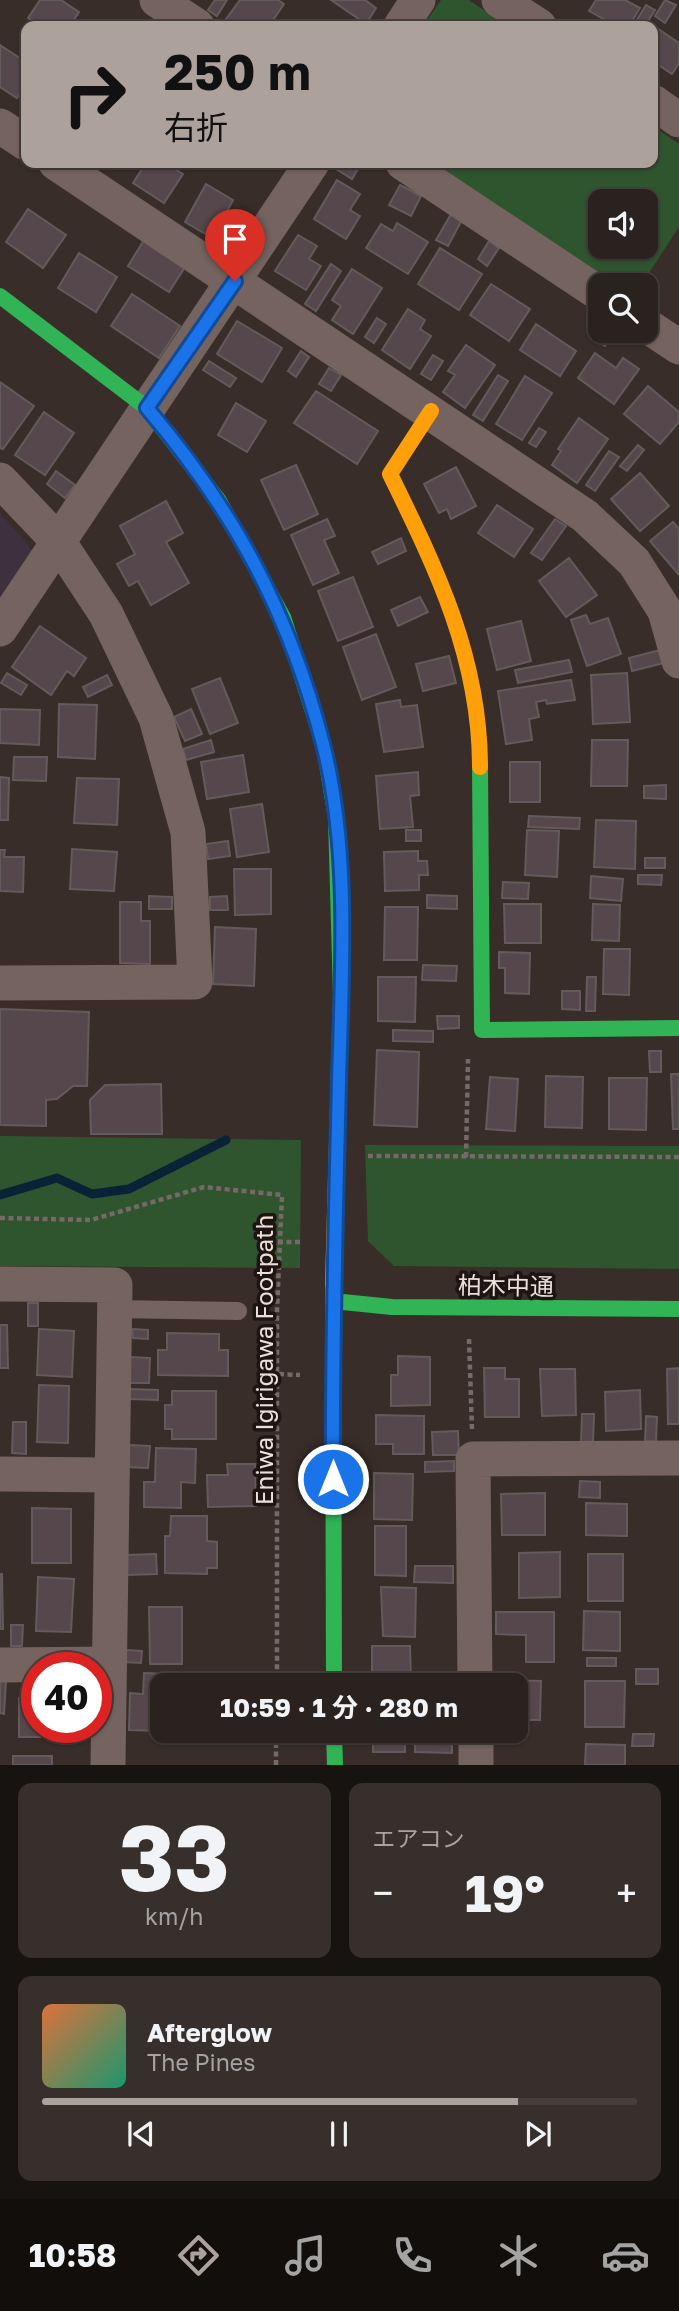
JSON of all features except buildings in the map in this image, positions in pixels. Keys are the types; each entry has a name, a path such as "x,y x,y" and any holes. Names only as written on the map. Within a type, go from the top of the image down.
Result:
{"street":[{"path":"157,0 189,21"},
{"path":"404,21 418,0"},
{"path":"499,0 531,21"},
{"path":"658,105 679,120"},
{"path":"0,126 21,140"},
{"path":"64,168 585,516 634,562 672,607 679,661"},
{"path":"0,629 309,168"},
{"path":"411,168 588,286"},
{"path":"0,296 95,365 147,408 219,501 283,617 324,746 336,818 342,976 333,1301 334,1673"},
{"path":"658,333 679,347"},
{"path":"431,411 390,474 439,573 459,630 477,709 480,731 482,1030 679,1028"},
{"path":"0,480 28,506 58,541 106,614 156,718 188,832 195,982 0,983"},
{"path":"0,1284 115,1285 108,1652"},
{"name":"柏木中通","path":"333,1301 392,1307 679,1309"},
{"path":"475,1673 473,1459 679,1458"},
{"path":"0,1474 112,1475"},
{"path":"0,1665 21,1665"},
{"path":"108,1743 108,1765"},
{"path":"334,1743 335,1765"},
{"path":"476,1743 476,1765"}],"lane":[{"path":"114,1309 238,1311"}],"path":[{"path":"466,1157 468,1045 482,1030"},
{"path":"359,1156 679,1157"},
{"name":"Eniwa Igirigawa Footpath","path":"0,1219 91,1220 204,1187 282,1195 278,1242 277,1673"},
{"path":"278,1242 335,1242"},
{"path":"469,1338 473,1459"},
{"path":"276,1743 276,1765"}],"shaded area":[{"path":"0,513 35,553 0,606"}],"green space":[{"path":"441,0 469,0 500,21 426,21"},
{"path":"658,129 679,144 679,227 649,273 600,273 440,168 658,168"},
{"path":"0,1136 301,1140 300,1268 0,1266"},
{"path":"365,1145 679,1146 679,1269 394,1266 368,1241"}],"waterway":[{"path":"0,1195 57,1178 92,1194 129,1189 226,1140"}],"traffic: fast":[{"path":"0,296 147,408 219,501 283,617 324,746 336,818 341,996"},
{"path":"480,767 482,1030 679,1028"},
{"path":"333,1284 334,1673"},
{"path":"333,1301 392,1307 679,1309"},
{"path":"334,1743 335,1765"}],"traffic: slow":[{"path":"431,411 390,474 424,545 453,616 473,689 480,767"},
{"path":"333,1284 341,996"}],"route":[{"path":"235,281 147,408 219,501 283,617 324,746 336,818 342,976 333,1301 333,1479"}]}
